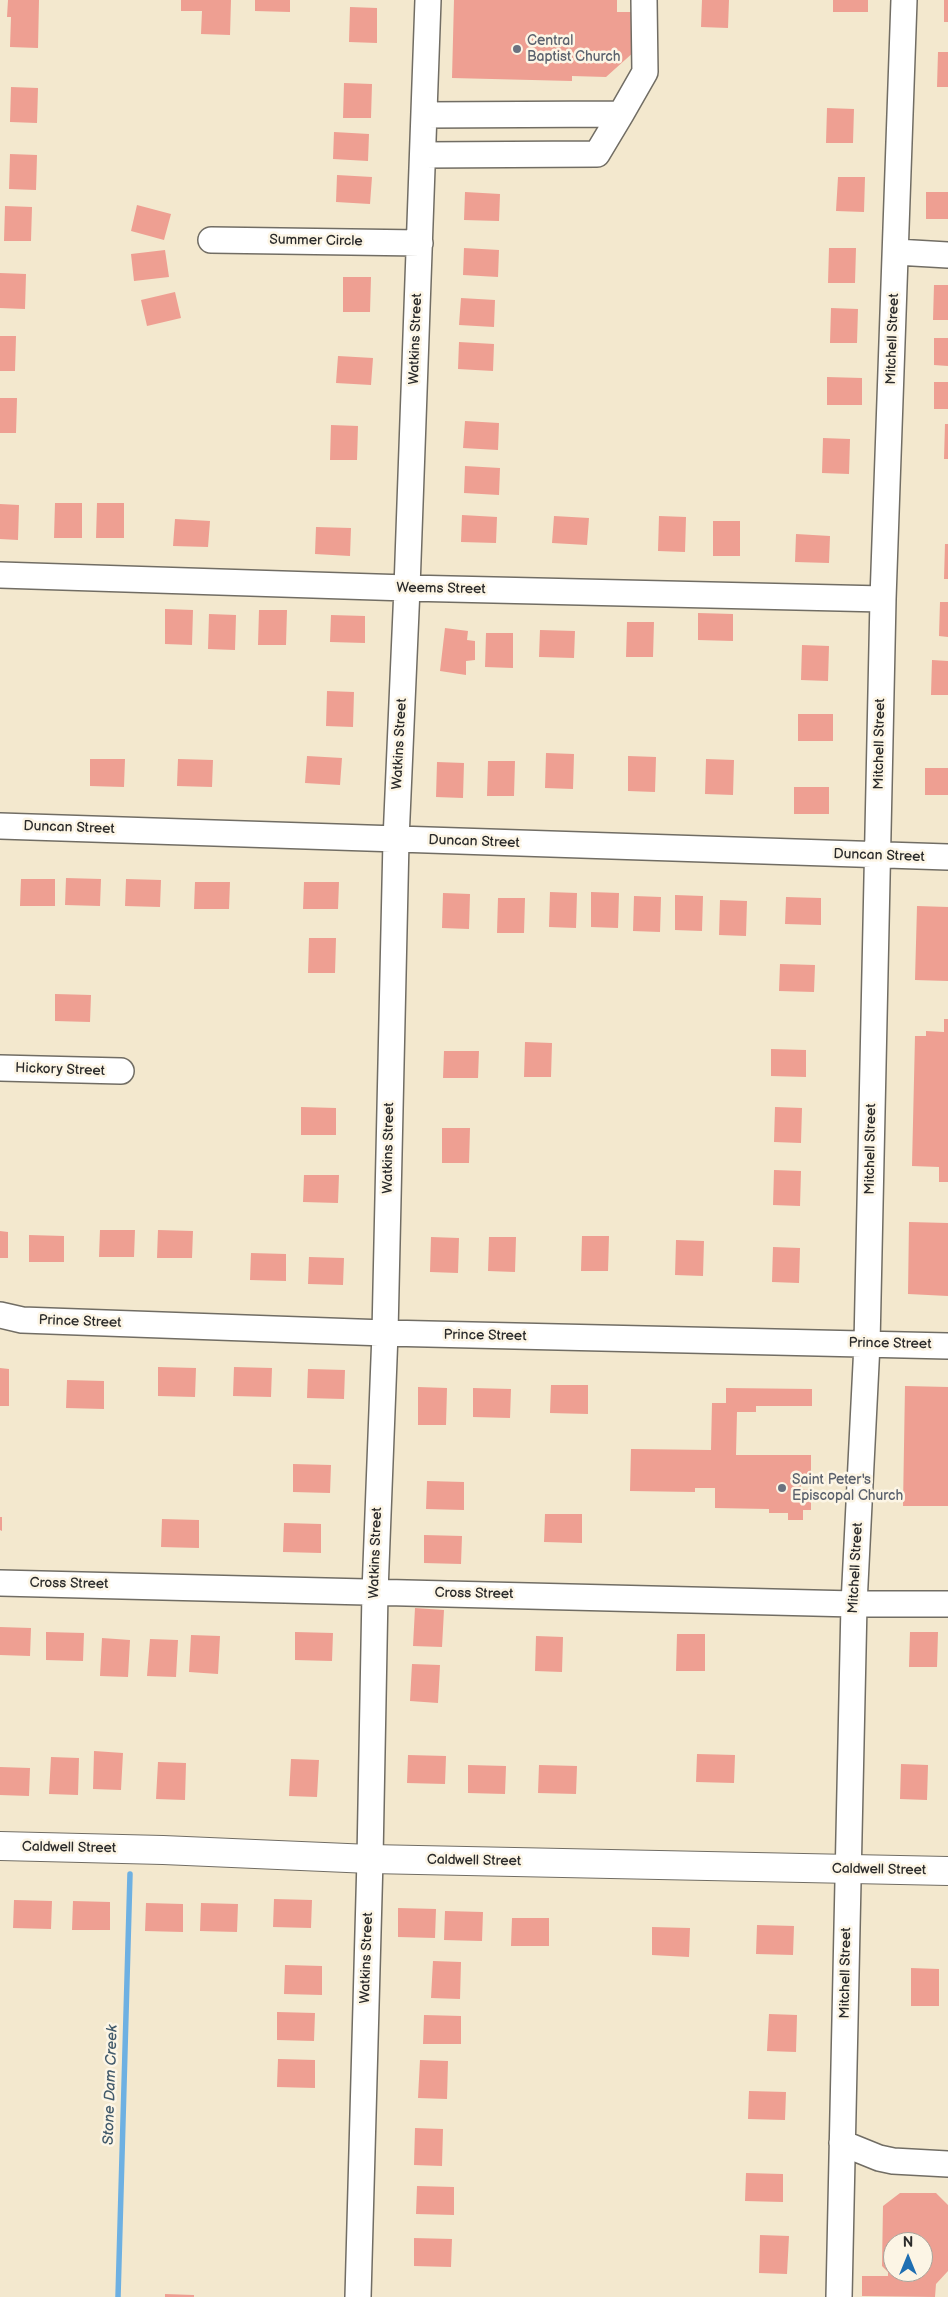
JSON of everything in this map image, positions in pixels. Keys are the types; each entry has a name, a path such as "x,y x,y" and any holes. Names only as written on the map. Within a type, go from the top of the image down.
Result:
{"main road":[{"name":"Caldwell Street","path":"0,1846 163,1850 370,1859 948,1871"}],"street":[{"name":"Watkins Street","path":"358,2297 375,1592 385,1333 396,840 408,588 428,0"},
{"path":"422,155 597,154 645,72 644,0"},
{"name":"Mitchell Street","path":"839,2297 854,1604 867,1344 883,599 904,0"},
{"path":"424,116 621,114"},
{"name":"Summer Circle","path":"211,240 420,243"},
{"path":"896,252 948,255"},
{"name":"Weems Street","path":"0,575 408,588 883,599"},
{"name":"Duncan Street","path":"0,826 948,857"},
{"name":"Hickory Street","path":"0,1068 121,1071"},
{"name":"Prince Street","path":"7,1319 385,1333 948,1346"},
{"name":"Cross Street","path":"0,1582 854,1604 948,1604"},
{"path":"842,2142 879,2158 948,2164"}],"building":[{"path":"8,0 39,0 38,48 10,47 11,17 7,17"},
{"path":"181,0 231,0 230,35 201,34 202,11 181,11"},
{"path":"255,0 290,0 290,12 255,11"},
{"path":"454,0 617,0 617,12 636,12 635,51 606,77 572,76 572,81 452,78"},
{"path":"702,0 729,0 728,28 701,27"},
{"path":"833,0 868,0 868,12 833,12"},
{"path":"944,0 948,0 948,22 944,22"},
{"path":"350,7 377,8 377,43 349,42"},
{"path":"938,52 948,52 948,87 937,87"},
{"path":"344,83 372,84 371,118 343,118"},
{"path":"11,87 38,88 37,123 10,122"},
{"path":"827,108 854,109 853,143 826,143"},
{"path":"334,132 369,134 368,161 333,159"},
{"path":"10,154 37,155 36,190 9,189"},
{"path":"337,175 372,177 370,204 336,202"},
{"path":"838,177 865,177 864,212 836,211"},
{"path":"465,192 500,194 499,221 464,220"},
{"path":"926,192 948,192 948,219 926,219"},
{"path":"137,205 171,214 164,240 131,231"},
{"path":"5,206 32,207 31,241 4,241"},
{"path":"464,248 499,250 498,277 463,275"},
{"path":"829,248 856,248 855,283 828,283"},
{"path":"165,250 169,277 134,281 131,254"},
{"path":"0,273 26,274 25,309 0,308"},
{"path":"343,277 371,277 370,312 343,312"},
{"path":"934,285 948,285 948,320 933,320"},
{"path":"175,292 181,318 147,326 141,300"},
{"path":"461,298 495,300 494,327 459,325"},
{"path":"831,308 858,309 857,343 830,343"},
{"path":"0,336 16,336 15,371 0,371"},
{"path":"934,338 948,338 948,366 934,365"},
{"path":"459,342 494,344 493,371 458,369"},
{"path":"338,356 373,358 371,385 336,383"},
{"path":"827,377 862,378 862,405 827,405"},
{"path":"934,382 948,382 948,409 934,409"},
{"path":"0,398 17,398 16,433 0,433"},
{"path":"465,421 499,423 498,450 463,448"},
{"path":"945,424 948,424 948,459 944,459"},
{"path":"331,425 358,426 357,460 330,460"},
{"path":"823,438 850,439 849,474 822,473"},
{"path":"465,466 500,468 499,495 464,493"},
{"path":"55,503 82,503 82,538 54,538"},
{"path":"97,503 124,503 124,538 96,538"},
{"path":"0,504 19,505 18,540 0,539"},
{"path":"462,515 497,517 496,543 461,542"},
{"path":"554,516 589,518 587,545 552,543"},
{"path":"659,516 686,517 685,552 658,551"},
{"path":"175,519 210,521 208,547 173,546"},
{"path":"713,521 740,521 740,556 713,556"},
{"path":"316,527 351,528 350,556 315,554"},
{"path":"796,534 830,536 829,563 795,562"},
{"path":"945,544 948,544 948,579 944,579"},
{"path":"940,602 948,602 948,637 939,636"},
{"path":"165,609 193,610 192,645 165,644"},
{"path":"259,610 287,610 286,645 258,645"},
{"path":"698,613 733,614 733,641 698,640"},
{"path":"209,614 236,615 235,650 208,649"},
{"path":"331,615 365,616 365,643 330,642"},
{"path":"627,622 654,622 653,657 626,657"},
{"path":"445,628 468,631 467,640 475,641 475,660 466,661 466,675 440,671"},
{"path":"540,630 575,631 574,658 539,657"},
{"path":"486,633 513,633 513,668 485,667"},
{"path":"802,645 829,646 828,681 801,680"},
{"path":"932,660 948,661 948,695 931,695"},
{"path":"327,691 354,692 353,727 326,726"},
{"path":"798,714 833,714 833,741 798,741"},
{"path":"546,753 574,754 573,789 545,788"},
{"path":"307,756 342,758 340,785 305,783"},
{"path":"628,756 656,757 655,792 628,791"},
{"path":"90,759 125,759 124,787 90,786"},
{"path":"178,759 213,760 212,787 177,786"},
{"path":"706,759 734,760 733,795 705,794"},
{"path":"488,761 515,761 514,796 487,796"},
{"path":"437,762 464,763 463,798 436,797"},
{"path":"925,768 948,768 948,795 925,795"},
{"path":"794,787 829,787 829,814 794,814"},
{"path":"66,878 101,879 100,906 65,905"},
{"path":"21,879 55,879 55,906 20,906"},
{"path":"126,879 161,880 160,907 125,906"},
{"path":"195,882 230,882 229,909 194,909"},
{"path":"304,882 339,882 338,909 303,909"},
{"path":"550,892 577,893 576,928 549,927"},
{"path":"591,892 619,893 618,928 591,927"},
{"path":"443,893 470,894 469,929 442,928"},
{"path":"675,895 703,896 702,931 675,930"},
{"path":"634,896 661,897 660,932 633,931"},
{"path":"786,897 821,898 821,925 785,924"},
{"path":"498,898 525,898 524,933 497,933"},
{"path":"720,900 747,901 746,936 719,935"},
{"path":"917,906 948,907 948,981 915,980"},
{"path":"309,938 336,938 335,973 308,973"},
{"path":"780,964 815,965 814,992 779,991"},
{"path":"55,994 91,995 90,1022 55,1021"},
{"path":"944,1019 948,1019 948,1182 939,1182 939,1167 912,1166 915,1036 926,1036 926,1031 944,1032"},
{"path":"525,1042 552,1043 551,1077 524,1077"},
{"path":"771,1049 806,1050 806,1077 771,1076"},
{"path":"444,1051 479,1051 478,1078 443,1078"},
{"path":"301,1107 336,1108 336,1135 301,1135"},
{"path":"775,1107 802,1108 801,1143 774,1142"},
{"path":"442,1128 470,1128 469,1163 442,1163"},
{"path":"774,1170 801,1171 800,1206 773,1205"},
{"path":"304,1175 339,1175 338,1203 303,1202"},
{"path":"909,1222 948,1223 948,1296 908,1294"},
{"path":"100,1230 135,1230 134,1257 99,1257"},
{"path":"158,1230 193,1231 192,1258 157,1258"},
{"path":"0,1231 8,1232 8,1258 0,1258"},
{"path":"29,1235 64,1236 64,1262 29,1262"},
{"path":"582,1236 609,1236 608,1271 581,1271"},
{"path":"431,1237 459,1238 458,1273 430,1272"},
{"path":"489,1237 516,1237 515,1272 488,1271"},
{"path":"676,1240 704,1241 703,1276 675,1275"},
{"path":"773,1247 800,1248 799,1283 772,1282"},
{"path":"251,1253 286,1254 286,1281 250,1280"},
{"path":"309,1257 344,1258 343,1285 308,1284"},
{"path":"158,1367 196,1368 195,1397 158,1396"},
{"path":"234,1367 272,1368 271,1397 233,1396"},
{"path":"0,1368 9,1369 9,1406 0,1406"},
{"path":"308,1369 345,1370 344,1399 307,1398"},
{"path":"67,1380 104,1381 104,1409 66,1408"},
{"path":"551,1385 588,1385 588,1414 550,1413"},
{"path":"905,1386 948,1387 948,1506 903,1506"},
{"path":"418,1387 447,1388 446,1425 418,1425"},
{"path":"473,1388 511,1389 510,1418 473,1417"},
{"path":"726,1388 812,1389 812,1406 756,1406 756,1412 737,1412 736,1455 811,1455 811,1474 801,1474 801,1489 811,1490 811,1510 803,1510 803,1520 788,1520 788,1513 769,1513 769,1509 715,1508 715,1488 695,1488 695,1492 630,1491 631,1449 711,1450 712,1403 726,1403"},
{"path":"293,1464 331,1465 330,1493 293,1492"},
{"path":"427,1481 464,1482 464,1510 426,1509"},
{"path":"545,1514 582,1514 582,1543 544,1542"},
{"path":"0,1517 2,1517 2,1531 0,1530"},
{"path":"162,1519 199,1520 199,1548 161,1547"},
{"path":"284,1523 321,1524 321,1553 283,1552"},
{"path":"424,1535 462,1536 461,1564 424,1563"},
{"path":"415,1608 444,1610 442,1647 413,1646"},
{"path":"0,1627 31,1628 30,1656 0,1655"},
{"path":"46,1632 84,1633 83,1661 46,1660"},
{"path":"295,1632 333,1633 332,1661 295,1660"},
{"path":"910,1632 938,1632 937,1667 909,1667"},
{"path":"677,1634 705,1634 705,1671 676,1671"},
{"path":"191,1635 220,1636 218,1674 189,1672"},
{"path":"536,1636 563,1637 562,1672 535,1671"},
{"path":"102,1638 130,1640 128,1677 100,1676"},
{"path":"150,1639 178,1640 176,1677 147,1676"},
{"path":"412,1664 440,1665 438,1703 410,1701"},
{"path":"94,1751 123,1753 121,1790 93,1789"},
{"path":"697,1754 735,1755 734,1783 696,1782"},
{"path":"408,1755 446,1756 445,1784 407,1783"},
{"path":"51,1757 79,1758 78,1795 49,1794"},
{"path":"291,1759 319,1760 317,1797 289,1796"},
{"path":"158,1762 186,1763 185,1800 156,1799"},
{"path":"901,1764 928,1765 927,1800 900,1799"},
{"path":"468,1765 506,1766 505,1794 468,1793"},
{"path":"539,1765 577,1766 576,1794 538,1793"},
{"path":"0,1767 30,1768 29,1796 0,1795"},
{"path":"274,1899 312,1900 311,1928 273,1927"},
{"path":"14,1900 52,1901 51,1929 13,1928"},
{"path":"73,1901 110,1902 110,1930 72,1930"},
{"path":"146,1903 183,1904 183,1932 145,1931"},
{"path":"201,1903 238,1904 237,1932 200,1931"},
{"path":"398,1908 436,1909 435,1938 398,1937"},
{"path":"445,1911 483,1912 482,1941 444,1940"},
{"path":"512,1918 549,1918 549,1946 511,1946"},
{"path":"757,1925 794,1926 793,1955 756,1954"},
{"path":"652,1927 690,1928 689,1957 652,1955"},
{"path":"433,1961 461,1962 460,1999 431,1998"},
{"path":"285,1965 322,1966 322,1995 284,1994"},
{"path":"911,1968 939,1969 939,2006 911,2006"},
{"path":"277,2012 315,2013 314,2041 277,2040"},
{"path":"769,2014 797,2015 796,2052 767,2051"},
{"path":"424,2015 461,2016 461,2044 423,2044"},
{"path":"278,2059 315,2060 315,2088 277,2087"},
{"path":"420,2060 448,2061 447,2099 418,2098"},
{"path":"749,2091 786,2092 785,2120 748,2119"},
{"path":"415,2128 443,2129 442,2166 414,2165"},
{"path":"746,2173 783,2174 783,2202 745,2201"},
{"path":"417,2186 454,2187 454,2215 416,2214"},
{"path":"900,2193 936,2193 948,2205 948,2271 936,2284 935,2297 862,2296 862,2276 883,2276 883,2282 933,2282 933,2232 883,2232 882,2266 883,2206"},
{"path":"760,2235 789,2236 787,2274 759,2273"},
{"path":"414,2238 452,2239 451,2267 414,2266"},
{"path":"165,2294 194,2295 194,2297 165,2297"}],"waterway":[{"name":"Stone Dam Creek","path":"118,2297 130,1874"}],"place":[{"name":"Central Baptist Church","path":"517,49"},
{"name":"Saint Peter's Episcopal Church","path":"782,1488"}]}
